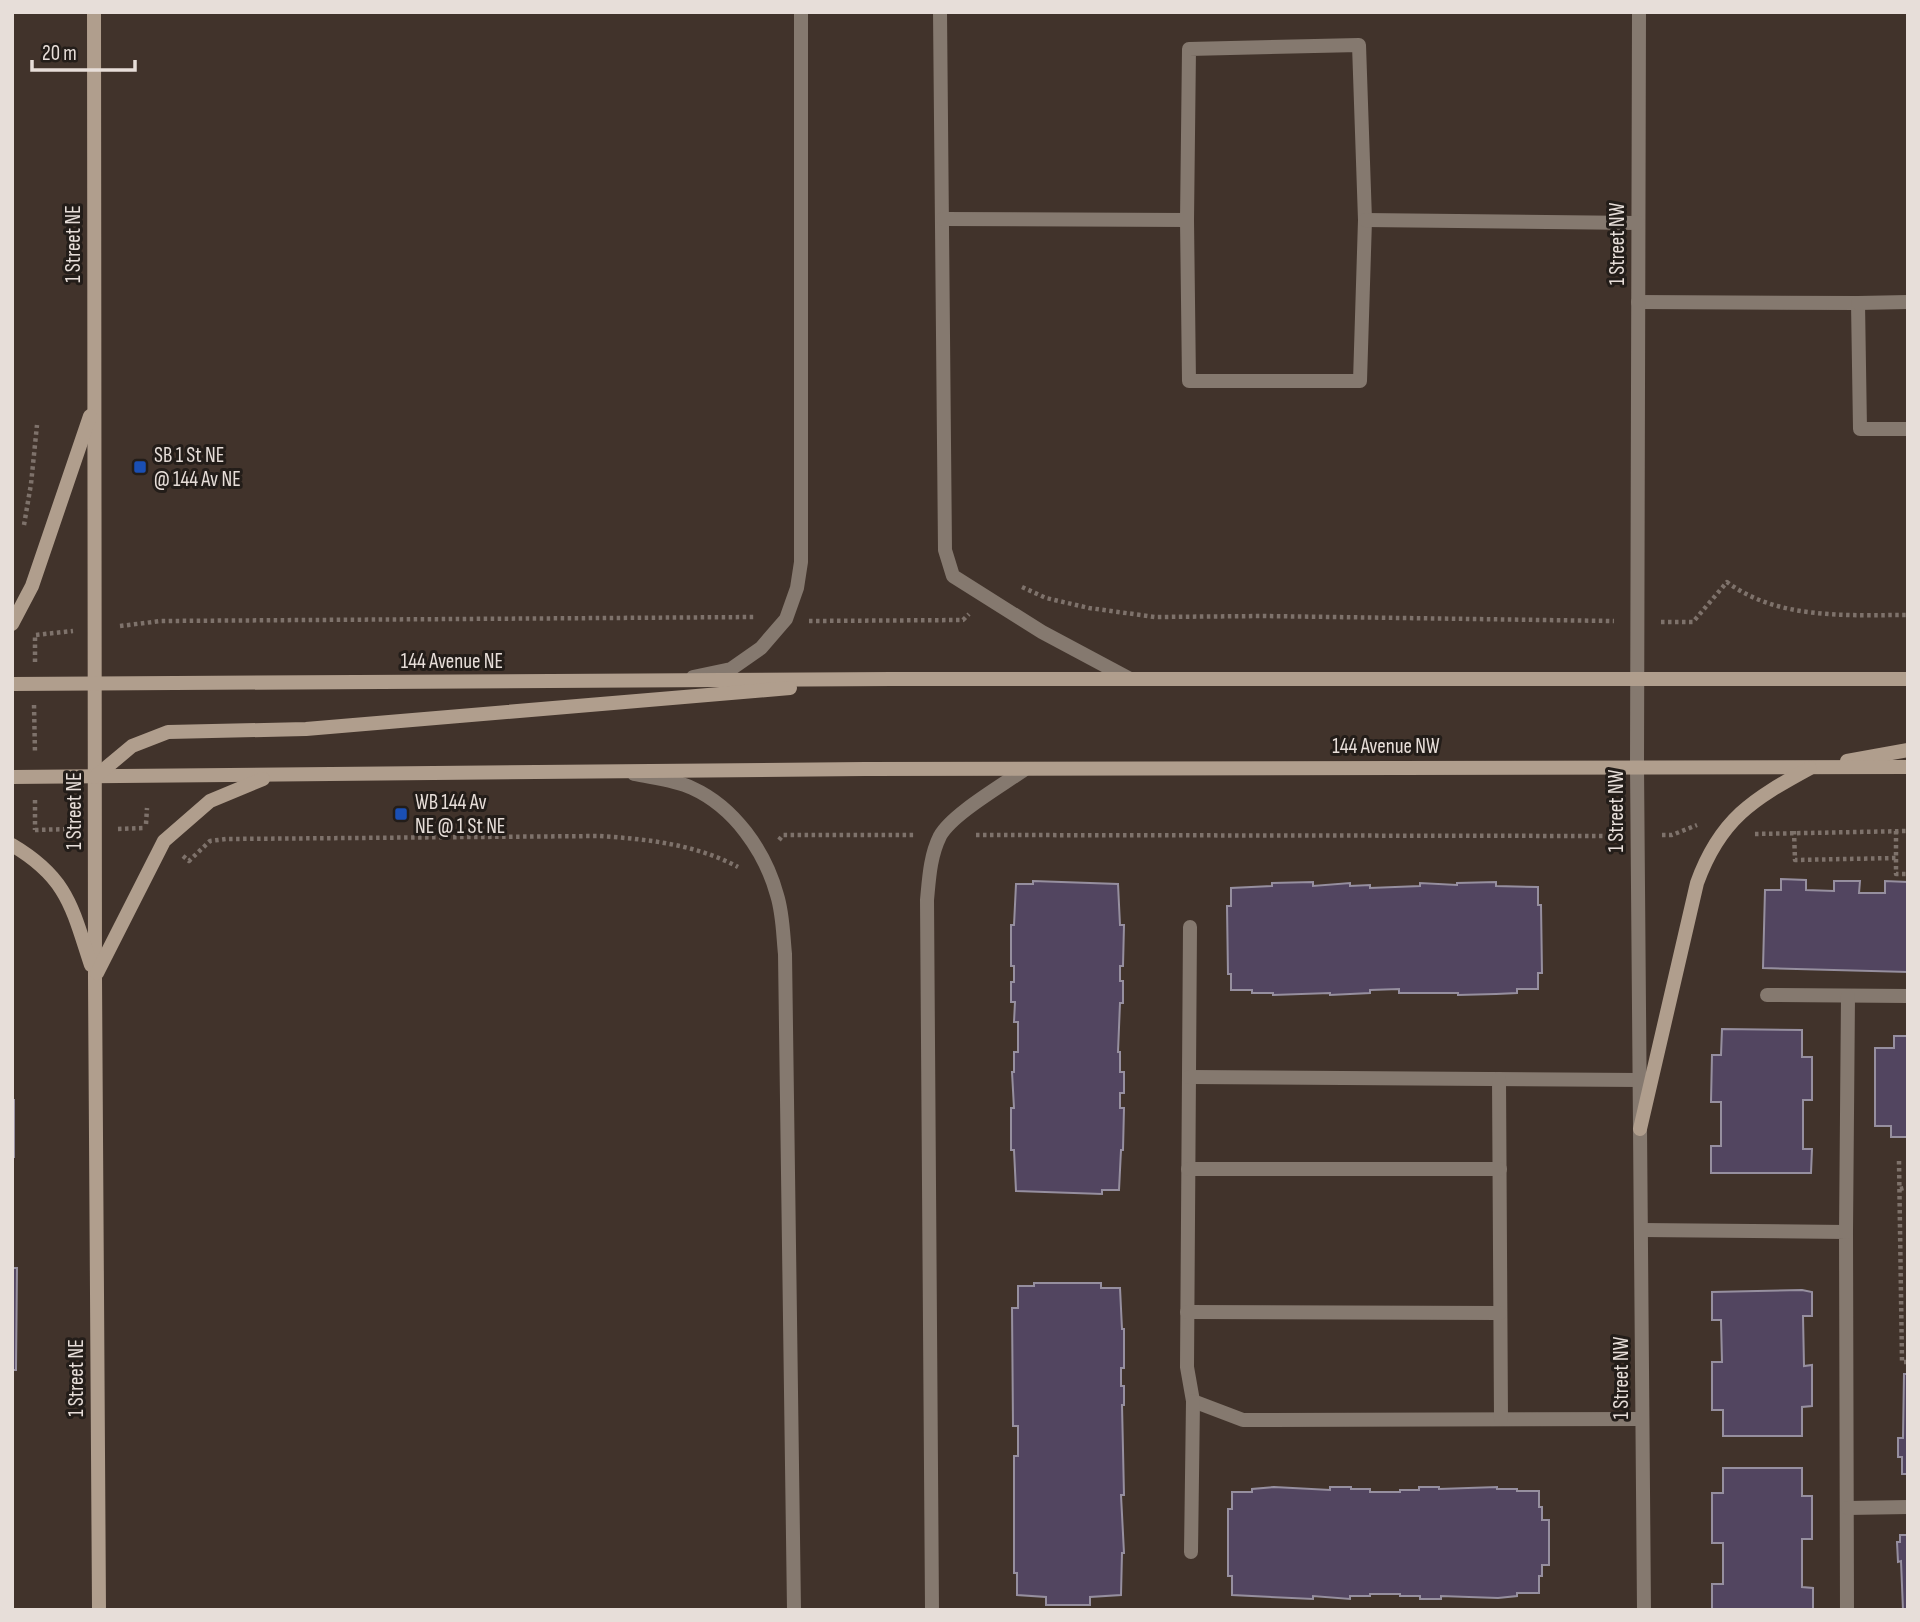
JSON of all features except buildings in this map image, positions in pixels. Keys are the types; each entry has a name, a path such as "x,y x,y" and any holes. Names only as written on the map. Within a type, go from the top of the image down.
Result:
{"main road":[{"name":"1 Street NE","path":"94,12 99,1610"},
{"path":"12,624 32,586 94,404"},
{"path":"95,777 132,746 168,732 306,729 892,679 1908,679"},
{"name":"144 Avenue NE","path":"12,684 892,679"},
{"path":"1640,1129 1697,883 1721,833 1767,791 1811,767 1908,750"},
{"name":"144 Avenue NW","path":"626,772 1908,767"},
{"path":"12,777 626,772"},
{"path":"95,978 163,841 210,802 274,775"},
{"path":"12,845 45,867 69,898 95,978"}],"street":[{"path":"673,680 731,669 761,648 786,619 797,588 801,562 801,12"},
{"path":"940,12 945,550 953,576 1042,632 1130,679"},
{"name":"1 Street NW","path":"1639,12 1637,766 1644,1610"},
{"path":"1359,45 1365,220 1360,382 1189,381 1189,49 1359,45"},
{"path":"943,219 1187,220"},
{"path":"1365,220 1638,223"},
{"path":"1638,302 1908,302"},
{"path":"1858,303 1860,429 1908,429"},
{"path":"932,1610 927,900 930,873 941,835 958,816 1025,769"},
{"path":"626,772 692,788 726,810 747,832 777,894 785,954 794,1610"},
{"path":"1189,927 1187,1367 1193,1401 1191,1552"},
{"path":"1767,995 1908,996"},
{"path":"1847,1610 1848,996"},
{"path":"1189,1077 1639,1080"},
{"path":"1499,1079 1501,1419"},
{"path":"1188,1169 1500,1169"},
{"path":"1642,1230 1846,1232"},
{"path":"1187,1312 1500,1313"},
{"path":"1193,1401 1243,1420 1642,1419"},
{"path":"1848,1508 1908,1507"}],"path":[{"path":"20,535 31,484 37,425"},
{"path":"1018,584 1046,598 1089,608 1155,617 1693,622 1727,582 1765,602 1803,612 1908,615"},
{"path":"35,830 35,635 161,621 749,617 963,620 984,596"},
{"path":"146,828 147,808"},
{"path":"1794,831 1795,860 1896,858"},
{"path":"1896,831 1896,874 1908,874"},
{"path":"1899,1161 1902,1362 1908,1362"},
{"path":"1900,1189 1908,1187"}],"place":[{"name":"SB 1 St NE @ 144 Av NE","path":"140,467"},
{"name":"WB 144 Av NE @ 1 St NE","path":"401,814"}]}
